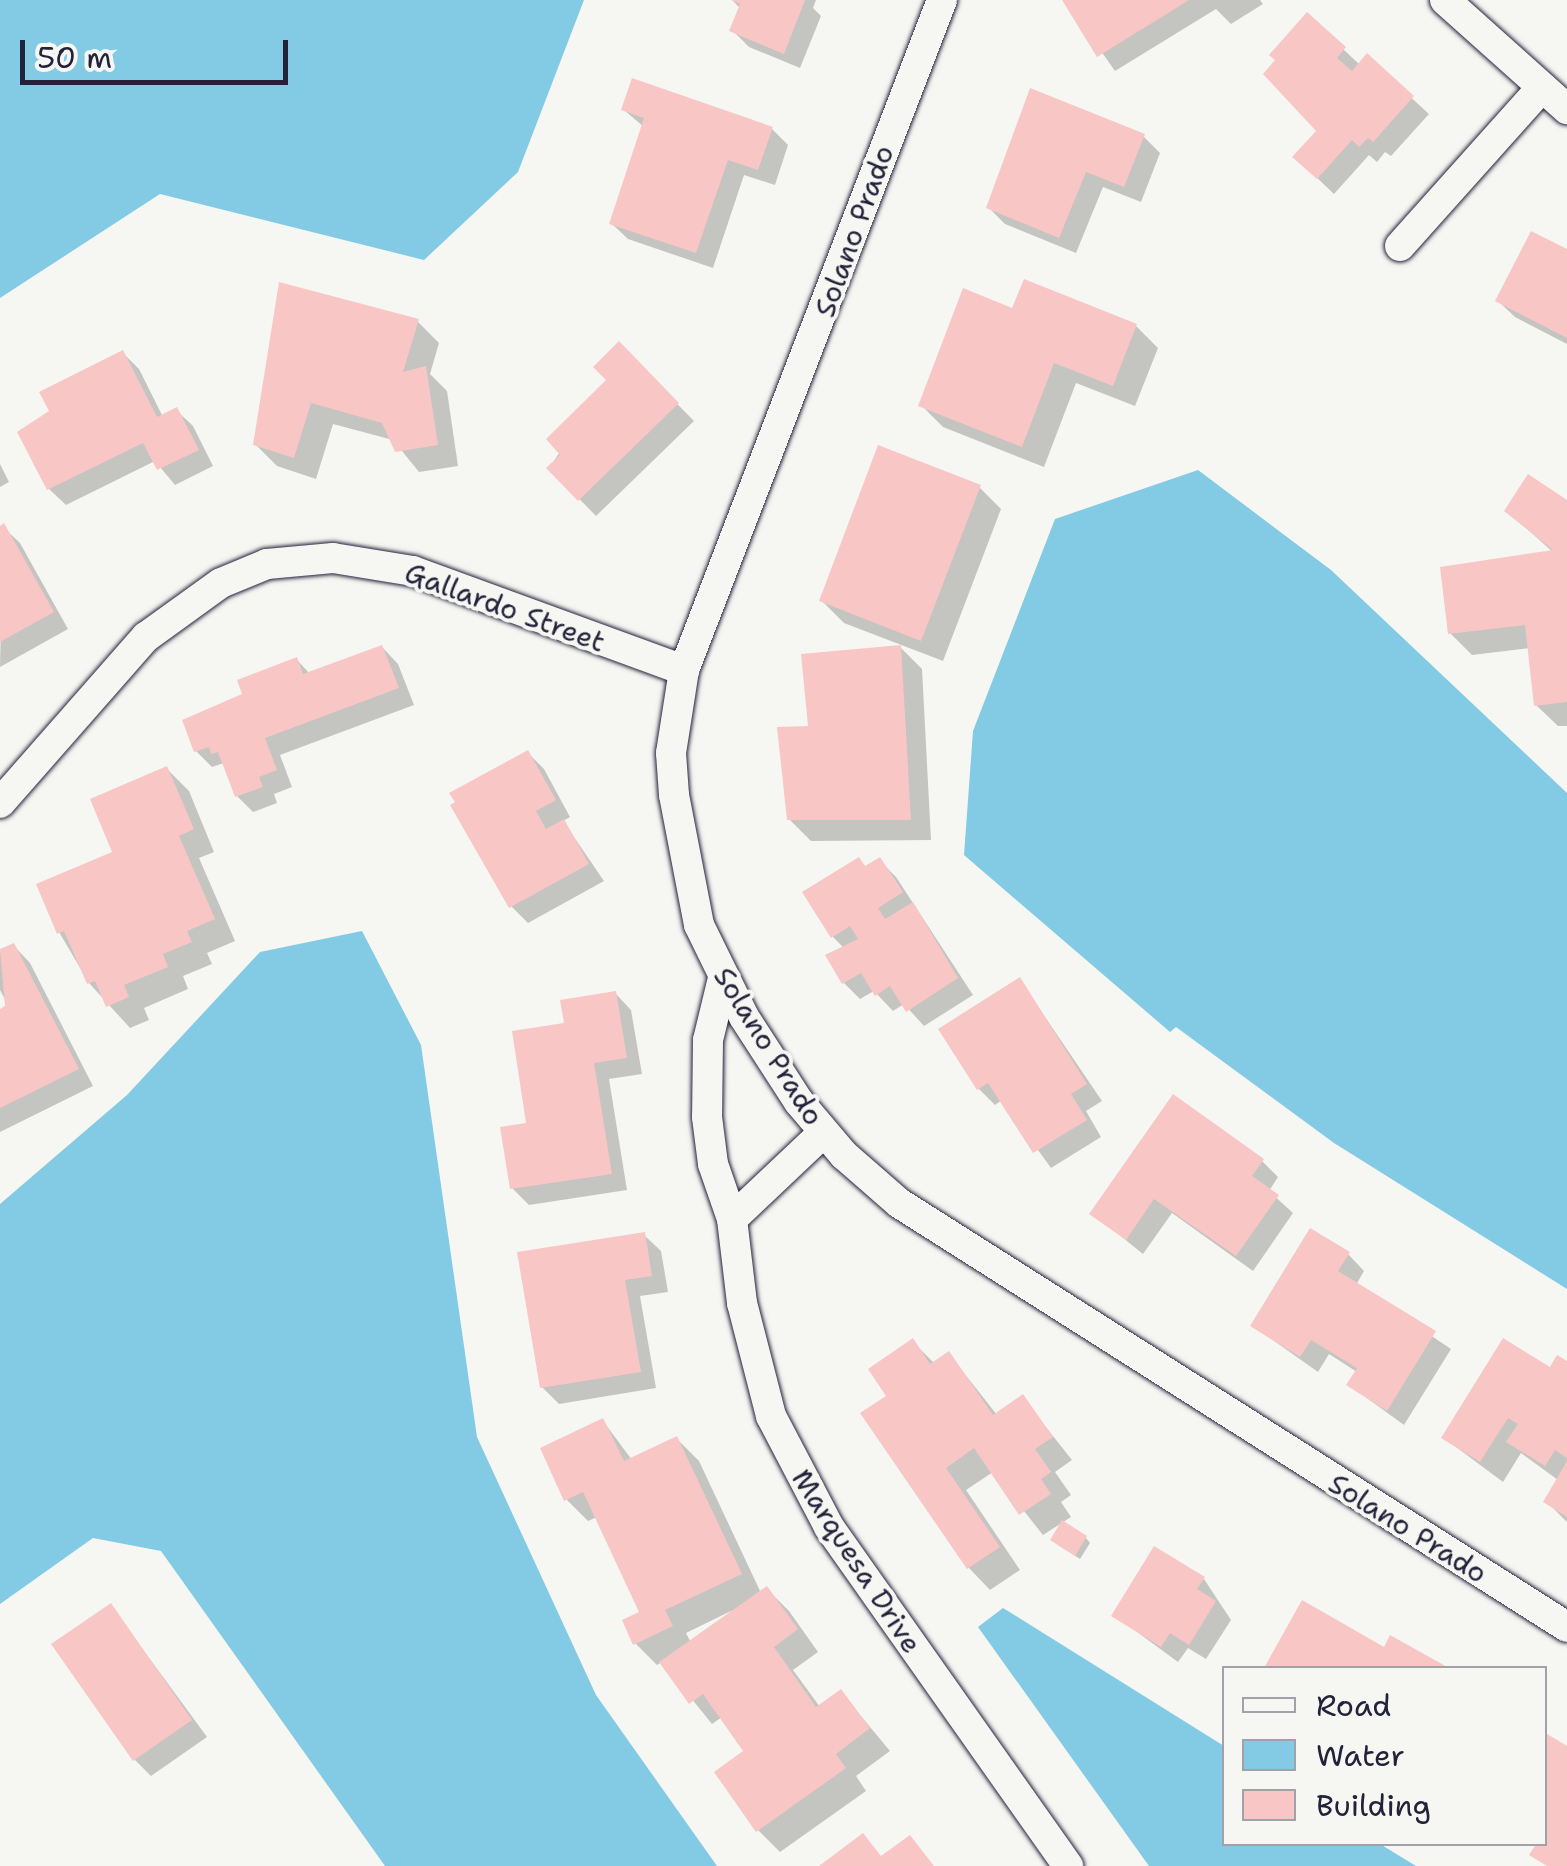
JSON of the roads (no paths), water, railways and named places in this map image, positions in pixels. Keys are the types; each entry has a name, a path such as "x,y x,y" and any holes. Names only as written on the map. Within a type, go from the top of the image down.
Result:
{"street":[{"name":"Solano Prado","path":"942,0 684,670 672,753 678,835 699,925 723,978 771,1061 824,1132 868,1178 947,1237 1567,1628"},
{"path":"1446,0 1567,109"},
{"path":"1400,246 1542,87"},
{"name":"Gallardo Street","path":"0,803 146,636 221,583 268,564 334,558 413,572 684,670"},
{"name":"Marquesa Drive","path":"723,978 705,1072 713,1164 732,1219 742,1304 760,1378 797,1472 850,1559 1068,1866"},
{"path":"732,1219 824,1132"}],"water":[{"path":"0,0 584,0 518,172 424,260 160,194 0,298"},
{"path":"1198,470 1331,570 1567,793 1567,1289 1334,1143 1176,1027 1170,1032 964,855 973,731 1055,519"},
{"path":"362,931 421,1045 477,1437 596,1695 717,1866 385,1866 161,1551 93,1538 0,1604 0,1204 127,1095 260,952"},
{"path":"1003,1608 1222,1745 1222,1846 1383,1846 1416,1866 1149,1866 978,1627"}]}
